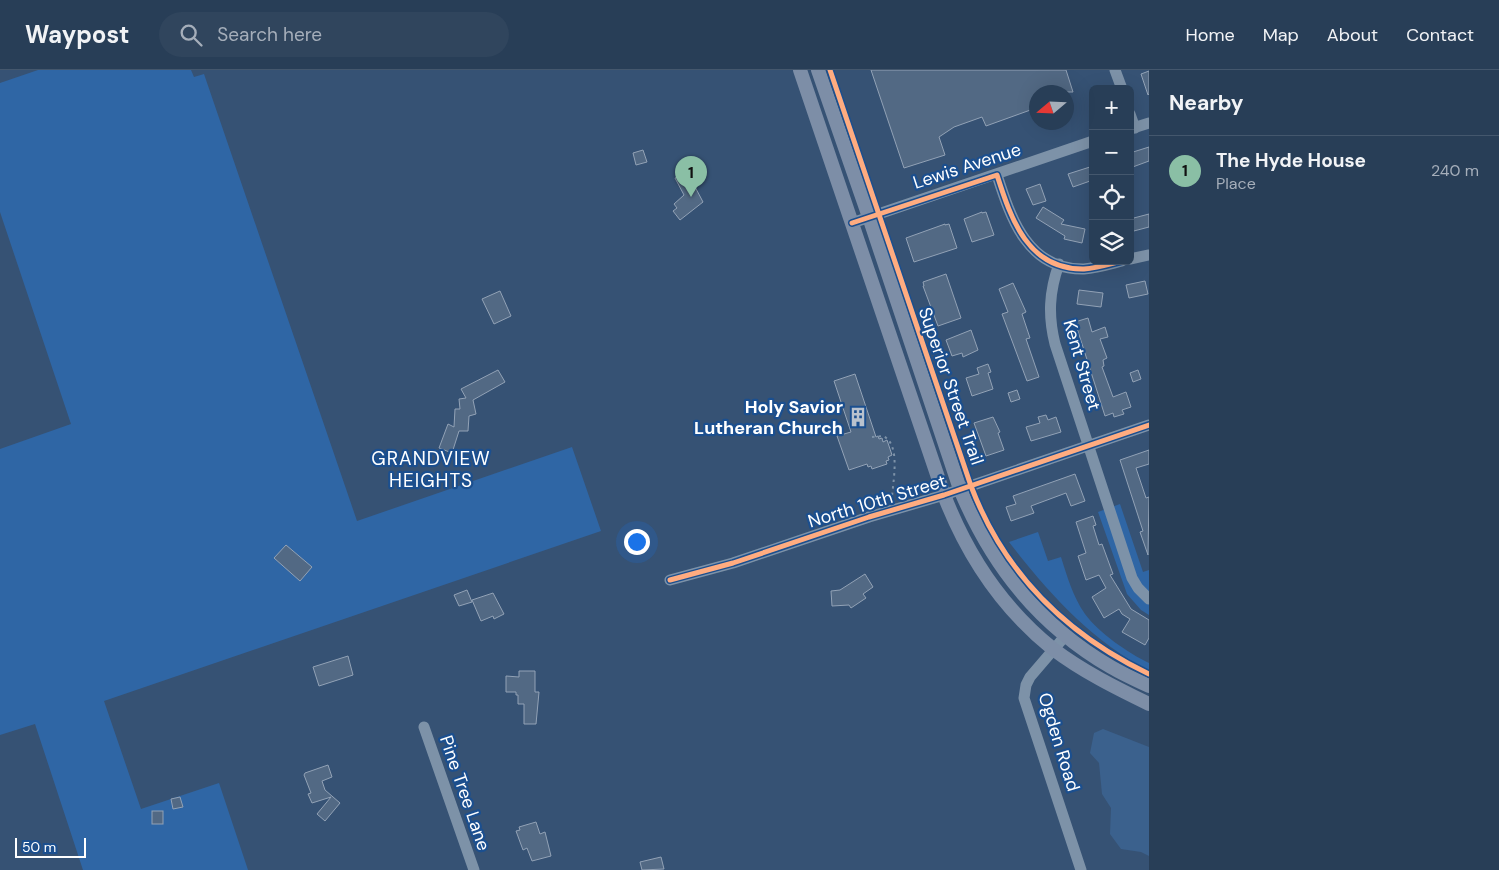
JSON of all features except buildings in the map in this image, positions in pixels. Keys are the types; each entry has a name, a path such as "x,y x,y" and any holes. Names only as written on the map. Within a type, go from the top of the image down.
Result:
{"main road":[{"path":"800,70 944,495 953,520 977,566 1022,622 1054,650 1112,686 1149,704"},
{"path":"818,70 960,489 991,554 1025,599 1044,618 1112,668 1149,686"}],"street":[{"path":"1115,70 1121,85"},
{"path":"1134,127 1149,123"},
{"name":"Lewis Avenue","path":"852,223 1089,142"},
{"path":"997,175 1018,230 1026,243 1037,253 1059,264 1084,269 1103,265"},
{"path":"1134,258 1149,255"},
{"name":"Kent Street","path":"1059,264 1051,292 1050,309 1051,327 1055,344 1132,578 1138,588 1149,599"},
{"name":"North 10th Street","path":"670,580 733,563 869,516 944,495 1149,425"},
{"name":"Ogden Road","path":"1066,635 1030,677 1026,685 1024,698 1081,870"},
{"name":"Pine Tree Lane","path":"424,726 474,870"}],"path":[{"path":"872,436 883,436 890,442 895,458 892,497"}],"shaded area":[{"path":"38,70 191,70 194,77 204,74 357,521 572,447 601,531 104,701 141,809 219,783 248,870 83,870 35,724 0,735 0,449 71,424 0,212 0,83"},
{"path":"1120,504 1143,572 1149,570 1149,615 1141,610 1127,594 1098,512"},
{"path":"1038,532 1048,561 1061,557 1074,594 1085,614 1114,642 1149,663 1149,671 1108,645 1072,614 1040,580 1009,542"},
{"path":"1103,729 1149,747 1149,856 1141,852 1121,849 1110,834 1111,808 1102,794 1099,763 1090,753 1094,733"}],"cycle path":[{"name":"Superior Street Trail","path":"830,70 971,486 985,517 1001,546 1041,598 1064,620 1090,640 1149,674"},
{"path":"852,223 997,175 1016,224 1025,239 1036,251 1049,261 1065,267 1084,269 1107,265"},
{"path":"670,580 733,563 869,517 944,495 1149,425"}],"place":[{"name":"The Hyde House","path":"691,197"},
{"name":"Holy Savior Lutheran Church","path":"858,417"}],"district":[{"name":"GRANDVIEW HEIGHTS","path":"431,469"}]}
